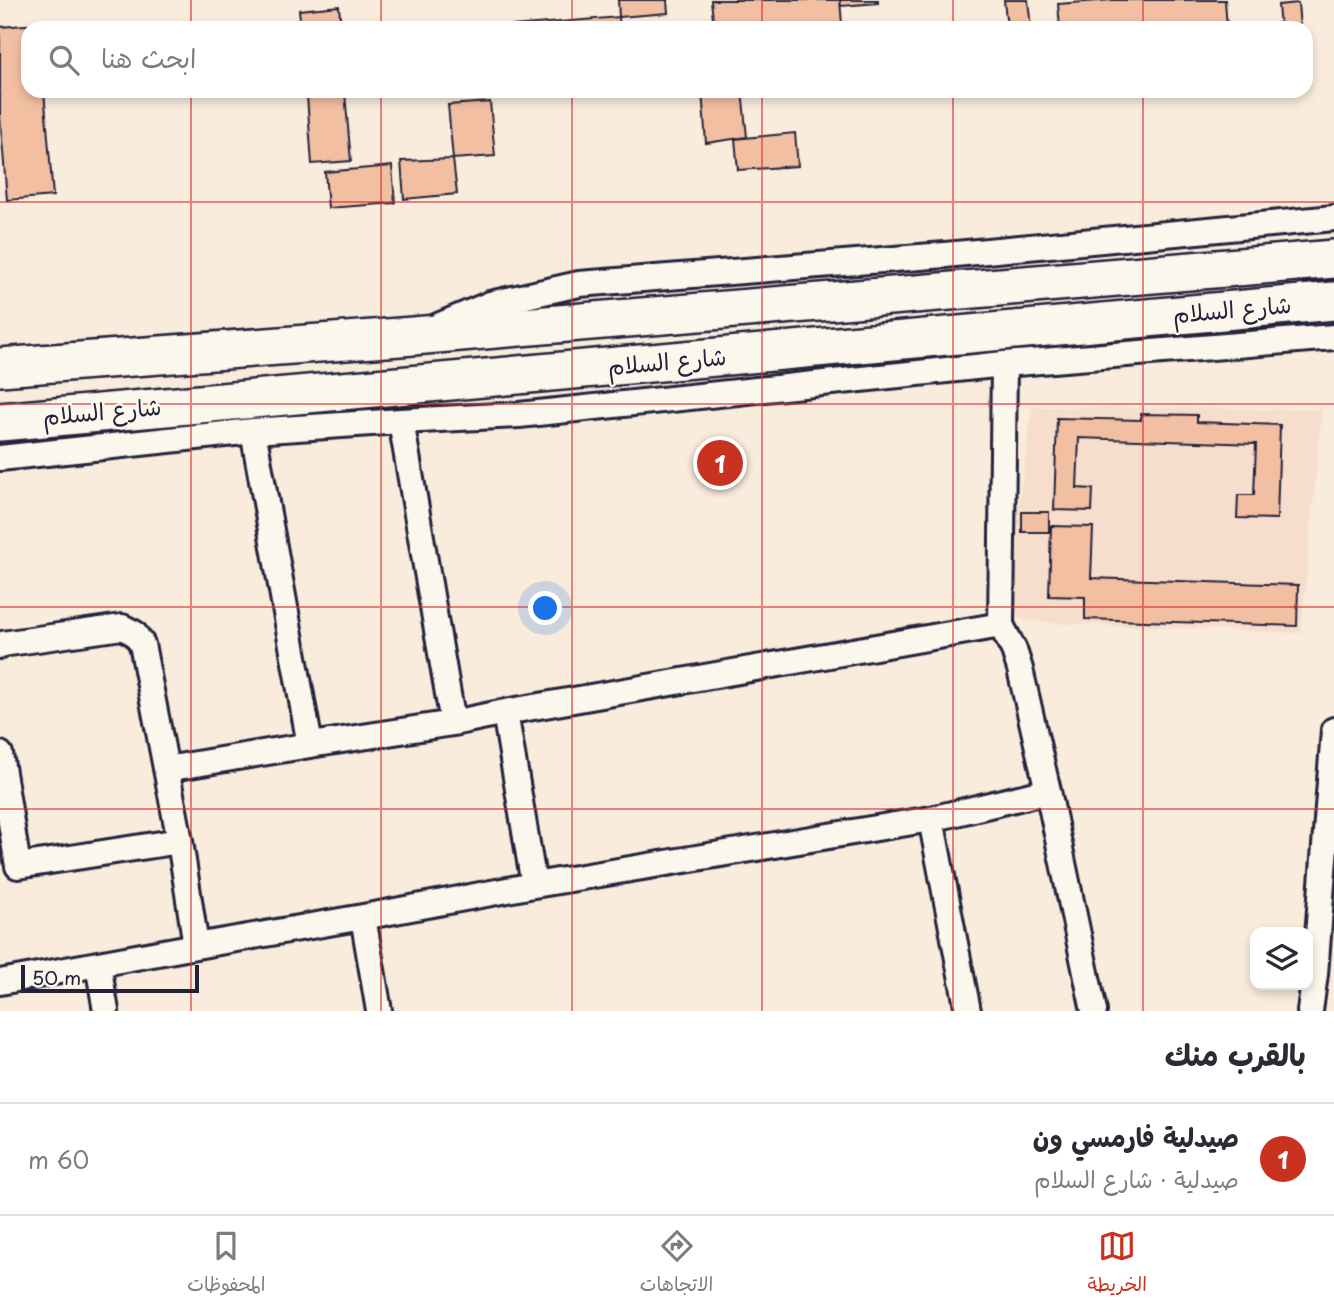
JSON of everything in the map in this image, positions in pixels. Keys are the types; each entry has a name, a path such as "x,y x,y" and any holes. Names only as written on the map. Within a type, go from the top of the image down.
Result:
{"highway":[{"name":"شارع السلام","path":"0,367 413,336 1334,259"},
{"name":"شارع السلام","path":"0,422 1334,301"}],"street":[{"path":"413,336 489,304 579,284 945,255 1334,218"},
{"path":"0,457 253,431 519,415 1004,364 1334,337"},
{"path":"1004,364 1001,625 1020,669 1094,1011"},
{"path":"401,421 453,723"},
{"path":"253,431 310,745"},
{"path":"166,769 453,723 1001,625"},
{"path":"0,646 122,627 134,633 142,644 180,841 196,946"},
{"path":"505,712 534,885"},
{"path":"1310,1011 1325,973 1334,730"},
{"path":"0,754 9,868 180,841"},
{"path":"0,982 534,885 931,819 1048,791"},
{"path":"931,819 968,1011"},
{"path":"363,918 379,1011"},
{"path":"98,964 106,1011"}],"shaded area":[{"path":"1032,407 1322,409 1301,633 1050,623 1005,617"}],"building":[{"path":"618,0 667,0 668,13 619,17"},
{"path":"711,0 840,0 842,21 713,21"},
{"path":"840,0 878,0 878,3 841,6"},
{"path":"1004,0 1028,0 1030,21 1006,21"},
{"path":"1112,0 1225,0 1226,21 1059,21 1058,4"},
{"path":"1298,3 1299,21 1279,21 1278,5"},
{"path":"339,6 340,21 300,21 299,10"},
{"path":"619,17 619,21 571,21"},
{"path":"21,25 21,98 45,98 53,196 7,200 0,115 0,27"},
{"path":"307,98 345,98 351,161 312,164"},
{"path":"703,98 743,98 747,137 706,143"},
{"path":"490,102 495,156 453,159 448,105"},
{"path":"795,133 798,166 738,170 735,139"},
{"path":"453,159 457,194 404,199 401,161"},
{"path":"392,166 395,203 328,208 325,172"},
{"path":"1141,414 1197,415 1197,422 1280,425 1277,519 1237,518 1238,495 1254,495 1256,444 1079,438 1077,488 1093,489 1092,511 1054,510 1057,418 1141,420"},
{"path":"1022,512 1049,512 1049,532 1022,532"},
{"path":"1051,526 1093,527 1091,578 1298,585 1297,626 1085,619 1085,597 1049,596"}],"place":[{"name":"صيدلية فارمسي ون","path":"720,463"}]}
